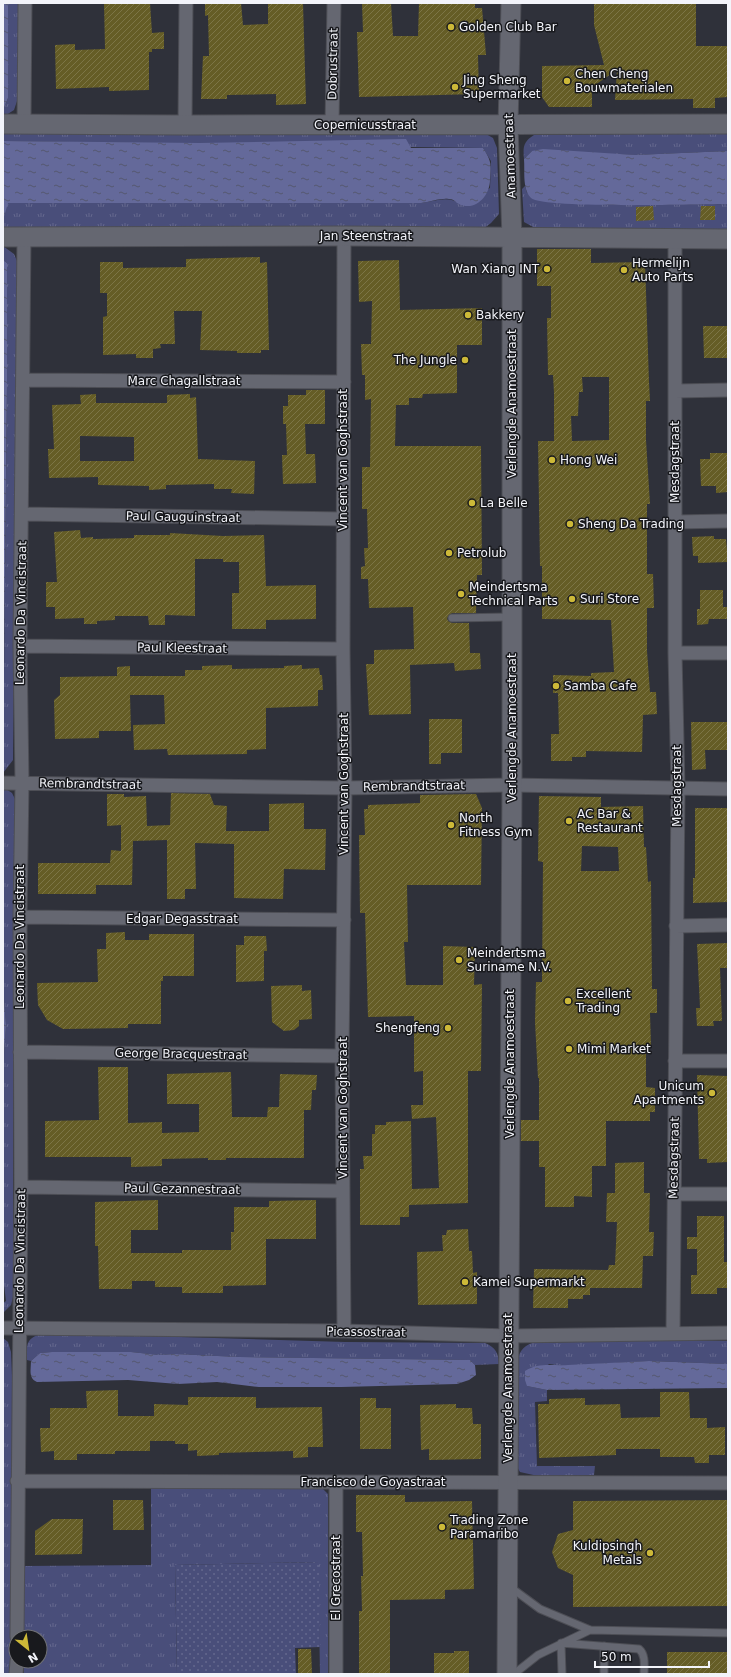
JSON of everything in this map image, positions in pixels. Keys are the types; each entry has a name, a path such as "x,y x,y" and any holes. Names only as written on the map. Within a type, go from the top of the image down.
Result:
{"street":[{"path":"24,123 25,3"},
{"path":"185,126 186,3"},
{"name":"Dobrustraat","path":"332,125 334,3"},
{"name":"Anamoestraat","path":"512,3 508,124 512,238"},
{"name":"Copernicusstraat","path":"3,124 24,123 185,126 728,124"},
{"name":"Jan Steenstraat","path":"3,237 344,236 728,239"},
{"name":"Vincent van Goghstraat","path":"344,236 343,649 345,788 342,1056 344,1331"},
{"name":"Leonardo Da Vincistraat","path":"17,1629 17,1481 21,1187 20,917 22,783 20,646 24,380 24,237"},
{"name":"Verlengde Anamoestraat","path":"507,1674 512,784 512,238"},
{"name":"Mesdagstraat","path":"673,1333 673,1194 678,788 674,522 674,239"},
{"name":"Marc Chagallstraat","path":"24,380 344,382"},
{"path":"674,391 728,390"},
{"name":"Paul Gauguinstraat","path":"22,514 343,519"},
{"path":"674,522 728,521"},
{"name":"Paul Kleestraat","path":"20,646 343,649"},
{"path":"675,653 728,652"},
{"name":"Rembrandtstraat","path":"3,783 345,788 512,784 728,789"},
{"name":"Edgar Degasstraat","path":"20,917 344,920"},
{"path":"676,926 728,925"},
{"name":"George Bracquestraat","path":"20,1052 342,1056"},
{"path":"675,1061 728,1061"},
{"name":"Paul Cezannestraat","path":"21,1187 342,1191"},
{"path":"673,1194 728,1194"},
{"name":"Picassostraat","path":"3,1328 344,1331 508,1336 728,1333"},
{"name":"Francisco de Goyastraat","path":"17,1481 728,1483"},
{"name":"El Grecostraat","path":"336,1482 336,1674"}],"lane":[{"path":"452,618 512,617"},
{"path":"507,1585 540,1609 590,1630 728,1633"},
{"path":"514,1674 538,1655 590,1630"},
{"path":"561,1643 639,1649 643,1652 644,1674"},
{"path":"561,1643 562,1674"},
{"path":"604,1646 604,1674"}],"green space":[{"path":"8,3 19,3 18,98 14,110 3,117 3,110 8,98"},
{"path":"3,132 486,134 493,138 497,148 499,214 483,229 3,231 3,220 7,203 421,203 446,199 460,204 490,188 491,161 483,148 3,141"},
{"path":"728,133 728,151 635,155 532,151 524,159 524,145 534,135"},
{"path":"525,186 527,193 608,205 728,204 728,230 535,228 524,222 522,189"},
{"path":"3,246 14,254 17,261 13,760 3,773 7,263 3,260"},
{"path":"3,787 12,793 15,799 13,917 13,1297 11,1305 3,1313 3,1303 6,1301 3,1277 4,1054 6,1025 3,987"},
{"path":"46,1333 345,1342 485,1343 496,1351 499,1364 475,1365 470,1360 239,1357 175,1354 159,1355 131,1352 52,1352 40,1353 31,1361 27,1360 29,1341 35,1336"},
{"path":"3,1338 8,1342 11,1352 12,1376 11,1629 8,1629 8,1669 11,1669 11,1674 3,1674"},
{"path":"669,1340 728,1341 728,1364 649,1361 564,1366 549,1364 527,1386 547,1390 547,1401 535,1402 537,1466 595,1466 594,1475 538,1476 520,1472 516,1465 517,1363 523,1348 532,1343"},
{"path":"151,1487 322,1488 328,1494 328,1674 320,1674 318,1562 175,1565 177,1674 24,1674 24,1669 48,1669 48,1629 24,1629 24,1566 151,1565"},
{"path":"319,1562 320,1647 295,1648 296,1674 177,1674 175,1565"}],"water":[{"path":"3,3 8,3 8,98 3,110"},
{"path":"406,139 411,148 483,148 491,167 488,191 485,196 481,201 471,206 465,206 446,199 421,203 8,203 3,220 3,141 200,143"},
{"path":"543,149 635,155 728,151 728,204 591,205 563,204 531,198 526,190 524,180 524,159 532,151"},
{"path":"3,260 7,263 7,382 3,756"},
{"path":"3,987 6,1025 4,1054 3,1277"},
{"path":"131,1352 159,1355 175,1354 239,1357 470,1360 475,1365 476,1375 469,1380 457,1384 341,1387 259,1387 217,1382 178,1384 128,1380 37,1382 31,1376 31,1361 40,1353"},
{"path":"649,1361 728,1364 728,1388 547,1390 527,1386 525,1380 525,1371 541,1365"}],"building":[{"path":"104,3 150,3 152,33 164,32 164,49 152,49 152,52 149,52 149,90 109,91 109,87 56,89 55,45 75,44 75,50 105,49"},
{"path":"205,3 241,3 243,25 268,24 268,3 303,3 306,104 276,105 276,94 227,95 227,99 201,99 203,56 209,56 208,15 205,16"},
{"path":"362,3 391,3 393,36 418,36 419,3 475,3 475,8 482,8 486,55 478,55 479,94 359,97 357,32 363,32"},
{"path":"594,3 696,3 696,46 728,46 728,97 715,98 715,108 693,108 693,99 615,100 617,70 592,87 592,107 549,107 542,97 542,66 604,65 594,25"},
{"path":"653,206 654,220 636,221 636,207"},
{"path":"701,206 715,206 715,220 700,220"},
{"path":"537,249 591,249 591,263 645,262 650,401 646,401 646,440 650,504 647,504 647,574 653,574 654,608 647,608 647,651 650,692 656,692 657,714 643,715 642,752 586,751 586,757 572,757 572,761 551,761 551,734 559,734 558,693 553,693 553,675 591,676 591,673 614,672 611,620 542,619 538,441 554,441 554,393 553,375 548,375 547,318 551,318 551,286 537,286","holes":["582,377 609,377 609,440 572,441 571,416 578,416 579,392 583,392"]},
{"path":"260,257 260,263 267,262 269,350 261,350 261,353 237,353 237,351 200,350 202,311 174,311 175,344 160,344 161,348 153,349 153,358 136,358 136,354 103,355 103,317 107,316 107,293 100,293 100,262 123,262 123,268 186,267 186,259"},
{"path":"399,260 400,310 482,308 482,345 457,345 457,393 423,394 422,398 409,398 409,405 396,405 395,446 481,446 482,575 477,575 476,613 452,613 447,618 448,621 452,623 469,623 470,653 480,653 481,669 455,671 454,663 410,665 411,714 369,715 366,664 374,664 374,650 414,649 413,607 369,608 368,579 361,579 361,567 365,566 364,548 368,548 367,509 362,509 362,467 370,467 371,399 365,400 365,375 362,375 361,344 371,344 372,301 359,302 358,261"},
{"path":"703,326 728,326 728,358 704,358"},
{"path":"306,390 325,390 325,424 305,424 306,454 315,454 316,483 283,484 282,455 287,455 286,424 283,424 283,406 288,406 288,395 306,395"},
{"path":"96,394 96,403 167,403 167,395 190,394 190,398 196,397 198,459 255,461 254,494 231,493 232,489 214,489 214,484 166,485 166,489 149,490 149,486 98,485 98,477 49,478 48,449 54,449 52,405 81,404 80,395","holes":["80,436 134,437 134,461 80,461"]},
{"path":"710,453 728,453 728,492 716,493 716,486 701,486 700,459 710,459"},
{"path":"80,530 81,538 93,537 93,539 134,538 134,535 170,535 170,533 223,536 264,535 266,586 316,585 316,619 266,620 266,629 232,629 232,593 239,593 239,562 223,562 223,559 195,559 195,616 165,615 165,625 149,625 148,616 115,616 115,620 97,621 97,624 84,624 84,618 55,619 55,607 46,607 46,582 57,582 54,532"},
{"path":"714,536 714,539 726,539 728,562 698,563 698,556 693,556 692,537"},
{"path":"700,590 723,590 723,607 728,607 728,619 709,619 708,624 697,625 697,609 700,609"},
{"path":"232,665 232,669 284,668 284,666 302,665 302,669 319,668 320,675 322,675 323,690 318,690 318,706 266,708 266,749 247,750 247,754 168,755 167,749 134,750 133,725 165,724 164,695 130,695 131,731 99,731 99,738 55,739 54,700 60,695 60,677 117,676 117,667 130,666 130,676 185,676 185,670 202,670 202,666"},
{"path":"429,719 462,719 462,753 441,753 441,764 429,764"},
{"path":"691,722 728,722 728,750 705,750 706,769 692,770"},
{"path":"171,793 210,794 214,805 227,806 226,831 269,831 269,804 304,803 304,829 326,829 325,870 284,869 283,899 234,898 234,844 195,843 196,889 185,889 185,899 167,899 167,840 133,841 132,885 96,885 96,894 38,894 38,863 110,863 111,850 121,851 121,825 107,826 107,794 124,794 124,797 146,796 147,826 170,825"},
{"path":"476,794 482,808 481,885 407,885 408,942 404,942 406,985 443,985 443,946 475,947 474,985 482,984 481,1071 468,1071 468,1203 409,1205 409,1217 400,1217 400,1225 360,1225 360,1169 364,1169 363,1156 372,1156 372,1134 375,1134 375,1125 386,1125 386,1122 411,1121 412,1189 439,1188 436,1117 412,1119 411,1105 423,1105 423,1071 414,1072 414,1016 368,1017 365,913 360,913 359,835 365,835 364,809 368,809 368,805 420,803 420,795"},
{"path":"539,796 601,797 601,807 643,806 644,847 646,847 648,882 651,881 652,989 657,989 657,1013 650,1013 651,1046 646,1046 646,1087 655,1088 655,1112 650,1112 650,1121 606,1121 606,1166 592,1166 592,1197 574,1196 574,1207 545,1207 545,1167 539,1167 539,1141 521,1141 521,1120 539,1120 539,1078 535,1022 536,982 542,982 543,862 538,861","holes":["582,846 618,847 619,871 581,871"]},
{"path":"695,808 728,808 728,902 693,903 693,878 695,878"},
{"path":"125,932 125,940 149,940 149,934 194,934 194,976 163,976 163,981 161,981 161,1024 128,1024 128,1028 63,1029 47,1020 38,1005 37,983 98,982 97,949 106,949 106,933"},
{"path":"244,936 266,936 267,951 264,951 264,981 236,982 236,945 244,945"},
{"path":"728,943 728,968 720,968 722,1021 713,1021 714,1026 697,1026 696,1008 700,1008 697,944"},
{"path":"302,985 302,991 311,990 312,1019 299,1020 299,1026 294,1030 284,1031 272,1022 271,986"},
{"path":"98,1067 128,1067 128,1123 162,1122 162,1133 199,1132 199,1104 167,1104 167,1074 231,1072 232,1117 267,1117 268,1107 279,1107 280,1074 317,1075 316,1090 312,1090 311,1110 304,1110 304,1158 226,1158 226,1160 208,1160 208,1158 162,1159 162,1166 131,1167 131,1157 45,1157 45,1121 99,1120"},
{"path":"697,1075 728,1076 728,1162 707,1163 707,1159 699,1159"},
{"path":"644,1162 644,1193 650,1193 649,1232 654,1232 653,1256 643,1256 642,1288 590,1288 590,1295 583,1295 583,1299 568,1299 568,1308 533,1308 534,1269 608,1270 609,1265 615,1265 617,1222 606,1222 607,1193 615,1193 615,1163"},
{"path":"158,1200 158,1230 131,1230 131,1253 182,1253 182,1250 231,1250 231,1232 234,1232 234,1207 269,1207 269,1201 316,1200 316,1239 266,1239 266,1285 223,1286 223,1293 182,1293 182,1287 155,1287 155,1281 132,1281 132,1289 99,1289 98,1246 95,1246 95,1202"},
{"path":"697,1216 724,1216 724,1262 728,1262 728,1288 717,1288 717,1294 691,1294 691,1275 697,1275 697,1249 687,1249 687,1237 697,1237"},
{"path":"468,1229 469,1251 472,1251 473,1273 477,1272 477,1304 418,1305 417,1252 443,1251 442,1235 446,1235 447,1230"},
{"path":"118,1390 118,1416 154,1416 154,1404 188,1405 188,1397 256,1397 256,1408 322,1407 323,1447 308,1447 308,1457 293,1458 293,1451 219,1453 219,1455 197,1456 197,1450 188,1451 188,1444 175,1444 175,1441 150,1441 150,1451 115,1451 115,1454 77,1454 77,1460 54,1460 54,1451 41,1452 40,1428 50,1428 50,1408 87,1408 86,1391"},
{"path":"660,1392 689,1392 690,1418 707,1418 707,1428 725,1427 725,1455 709,1455 709,1463 695,1463 694,1457 660,1457 660,1449 616,1449 616,1455 539,1458 538,1404 549,1404 549,1399 585,1398 585,1405 620,1404 621,1418 660,1417"},
{"path":"360,1398 376,1398 376,1408 391,1408 391,1449 360,1449"},
{"path":"456,1404 456,1408 472,1408 473,1424 481,1424 481,1459 429,1460 429,1449 421,1450 420,1405"},
{"path":"356,1495 405,1495 405,1502 472,1501 474,1589 445,1590 445,1599 390,1600 390,1674 359,1674 359,1611 362,1611 361,1576 363,1576 362,1532 356,1532"},
{"path":"113,1500 143,1500 144,1530 113,1530"},
{"name":"Kuldipsingh Metals","path":"728,1500 728,1606 573,1607 573,1575 558,1568 552,1552 558,1534 573,1530 573,1501"},
{"path":"52,1519 83,1519 82,1554 35,1555 35,1531"},
{"path":"298,1649 311,1649 312,1673 298,1673"},
{"path":"454,1651 469,1651 469,1674 434,1674 434,1653 454,1653"},
{"path":"667,1652 728,1652 728,1674 667,1674"}],"place":[{"name":"Golden Club Bar","path":"451,27"},
{"name":"Chen Cheng Bouwmaterialen","path":"567,81"},
{"name":"Jing Sheng Supermarket","path":"455,87"},
{"name":"Wan Xiang INT","path":"547,269"},
{"name":"Hermelijn Auto Parts","path":"624,270"},
{"name":"Bakkery","path":"468,315"},
{"name":"The Jungle","path":"465,360"},
{"name":"Hong Wei","path":"552,460"},
{"name":"La Belle","path":"472,503"},
{"name":"Sheng Da Trading","path":"570,524"},
{"name":"Petrolub","path":"449,553"},
{"name":"Meindertsma Technical Parts","path":"461,594"},
{"name":"Suri Store","path":"572,599"},
{"name":"Samba Cafe","path":"556,686"},
{"name":"AC Bar & Restaurant","path":"569,821"},
{"name":"North Fitness Gym","path":"451,825"},
{"name":"Meindertsma Suriname N.V.","path":"459,960"},
{"name":"Excellent Trading","path":"568,1001"},
{"name":"Shengfeng","path":"448,1028"},
{"name":"Mimi Market","path":"569,1049"},
{"name":"Unicum Apartments","path":"712,1093"},
{"name":"Kamei Supermarkt","path":"465,1282"},
{"name":"Trading Zone Paramaribo","path":"442,1527"},
{"name":"Kuldipsingh Metals","path":"650,1553"}]}
